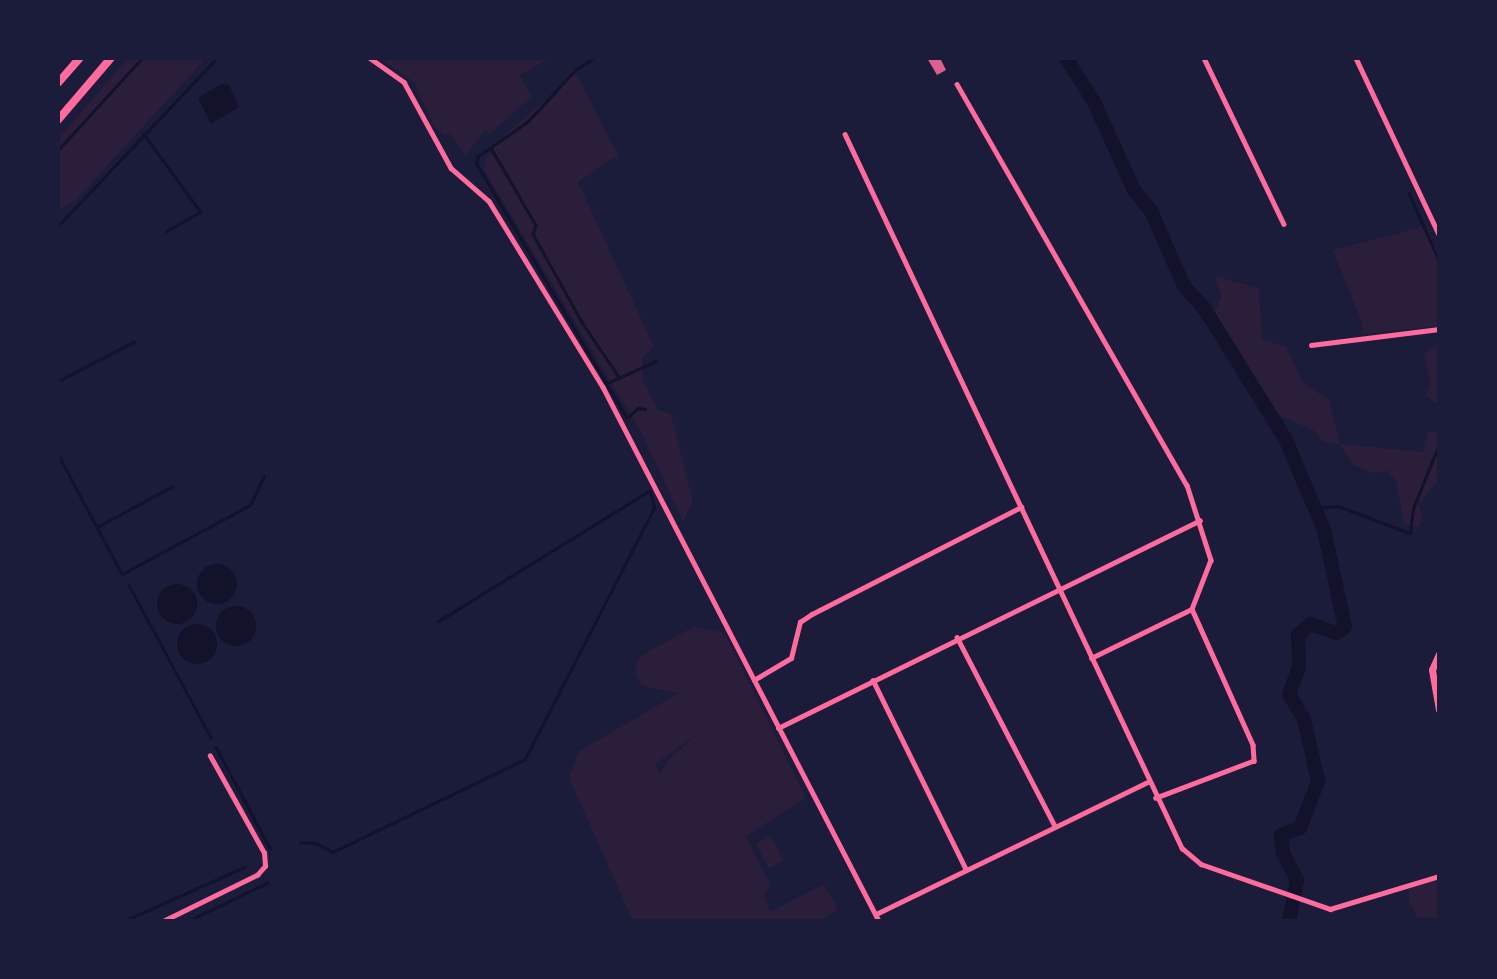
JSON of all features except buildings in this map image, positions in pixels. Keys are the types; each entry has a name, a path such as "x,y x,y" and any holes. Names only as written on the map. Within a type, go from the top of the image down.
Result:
{"highway":[{"path":"58,83 79,58"},
{"path":"58,120 111,58"}],"main road":[{"path":"1439,654 1432,670 1439,709"},
{"path":"1434,682 1439,671"}],"street":[{"path":"370,58 374,65 404,82 445,159 489,201 597,377 879,921"},
{"path":"1205,58 1284,224"},
{"path":"1356,58 1439,234"},
{"path":"957,84 1187,485 1211,560 1192,609 1091,658"},
{"path":"845,134 1156,799 1175,836 1191,857 1307,901 1340,907 1439,876"},
{"path":"1311,345 1439,329"},
{"path":"754,680 791,658 800,622 812,614 1021,508"},
{"path":"778,728 957,637 1199,520"},
{"path":"1156,799 1254,761 1253,745 1192,609"},
{"path":"957,637 1055,826"},
{"path":"873,680 966,869"},
{"path":"163,921 257,876 265,866 264,853 210,756"},
{"path":"876,914 1148,782"}],"shaded area":[{"path":"128,58 206,58 77,199 58,211 58,139"},
{"path":"379,58 551,58 519,75 532,96 490,134 485,130 466,155 449,133 445,136 434,126 414,82"},
{"path":"576,73 618,155 578,182 654,347 642,358 643,381 658,410 671,414 693,502 683,521 640,430 484,170 487,156 508,132"},
{"path":"221,84 229,85 239,107 211,124 198,98"},
{"path":"1426,226 1439,255 1439,326 1362,334 1362,323 1333,250"},
{"path":"1215,276 1259,288 1262,340 1286,346 1303,383 1329,400 1340,444 1324,443 1313,430 1271,412 1213,318 1221,296"},
{"path":"1439,347 1439,403 1435,403 1426,396 1431,383 1424,356 1429,348"},
{"path":"1428,432 1439,432 1439,480 1418,505 1423,518 1419,527 1404,524 1396,481 1388,471 1372,473 1353,465 1340,444 1423,452"},
{"path":"217,564 231,570 237,584 231,598 217,604 203,598 197,584 203,570"},
{"path":"177,584 191,590 197,604 191,618 177,624 163,618 157,604 163,590"},
{"path":"236,606 250,612 256,626 250,640 236,646 222,640 216,626 222,612"},
{"path":"197,624 211,630 217,644 211,658 197,664 183,658 177,644 183,630"},
{"path":"693,627 721,632 729,642 806,798 746,836 770,885 764,894 770,912 824,884 838,910 817,921 633,921 569,778 579,751 679,693 641,686 635,669 640,656","holes":["700,732 670,758 660,774 655,764"]},
{"path":"771,836 784,861 769,869 756,844"},
{"path":"1439,879 1439,919 1417,917 1409,901 1409,888"}],"waterway":[{"path":"58,150 142,58"},
{"path":"58,226 217,58"},
{"path":"595,58 576,70 528,122 478,157 477,164 627,418 638,408 645,409"},
{"path":"1066,58 1094,102 1134,190 1151,211 1184,286 1204,308 1285,438 1324,530 1345,627 1336,633 1310,624 1298,635 1299,667 1289,694 1304,719 1318,781 1300,828 1281,835 1283,853 1297,880 1289,921"},
{"path":"143,133 201,212 167,232"},
{"path":"491,148 536,225 533,234 582,322 619,377"},
{"path":"1409,193 1439,260"},
{"path":"58,381 134,342"},
{"path":"608,383 656,361"},
{"path":"1316,508 1338,506 1410,533 1413,509 1439,444"},
{"path":"58,454 122,574 250,505 264,476"},
{"path":"99,526 173,486"},
{"path":"300,842 316,843 333,852 525,759 654,508 650,491 438,622"},
{"path":"129,585 211,737"},
{"path":"216,747 270,848"},
{"path":"124,921 245,867"},
{"path":"188,921 267,883"}]}
